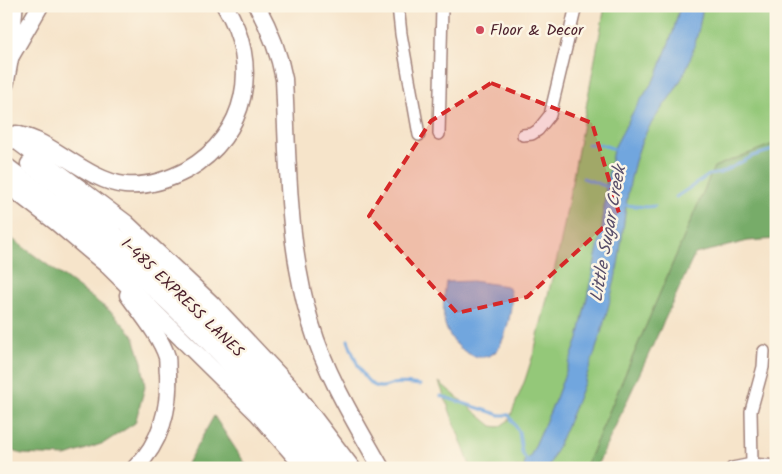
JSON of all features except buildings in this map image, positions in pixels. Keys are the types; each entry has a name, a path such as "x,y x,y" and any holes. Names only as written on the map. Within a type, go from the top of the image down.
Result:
{"highway":[{"path":"11,56 40,6"},
{"path":"6,132 37,141 112,182 134,185 149,184 175,176 192,167 215,149 226,134 240,104 244,90 246,72 243,49 238,29 225,6"},
{"path":"256,6 276,45 282,72 292,224 297,262 311,326 326,364 347,408 381,468"},
{"path":"6,132 126,223 211,304 292,389 352,468"},
{"name":"I-485 EXPRESS LANES","path":"6,147 61,188 180,294 249,363 339,468"},
{"name":"I-485 EXPRESS LANES","path":"6,166 98,238 141,275 257,392 321,468"},
{"path":"6,184 57,223 108,266 258,414 305,468"},
{"path":"108,266 159,340 167,357 168,394 160,432 151,449 135,468"}],"main road":[{"path":"6,84 11,56 15,6"}],"street":[{"path":"398,6 401,34 419,135"},
{"path":"439,134 442,6"},
{"path":"523,135 532,134 538,130 550,115 576,6"},
{"path":"752,464 751,411 763,366 764,351"},
{"path":"732,468 752,464 776,466"}],"highlighted area":[{"path":"491,83 592,123 619,213 527,297 457,313 369,216 431,121"}],"green space":[{"path":"605,6 776,6 776,143 714,167 585,468 471,468 439,382 492,426 499,427 509,420 534,352 560,246"},
{"path":"776,143 776,239 748,241 695,254 596,468 585,468 714,167"},
{"path":"11,238 114,314 133,335 142,362 145,387 135,423 104,443 66,456 22,454 6,449 6,254"},
{"path":"214,416 248,468 182,468 185,467"}],"water":[{"name":"Little Sugar Creek","path":"680,6 703,6 697,36 683,76 643,138 640,146 631,179 615,279 595,352 578,399 548,468 524,468 525,460 530,457 556,398 578,339 602,229 606,186 613,150 633,112 657,75 673,32"},
{"path":"472,281 507,286 510,291 511,309 506,331 498,348 494,353 486,357 471,355 457,345 447,331 444,319 443,308 446,282"}],"waterway":[{"path":"588,144 603,145 617,150"},
{"path":"676,197 709,175 721,173 753,156 776,149"},
{"name":"Little Sugar Creek","path":"583,178 608,187"},
{"name":"Little Sugar Creek","path":"624,205 655,206"},
{"path":"348,340 360,369 365,377 376,386 383,387 400,383 420,385"},
{"path":"441,396 500,415 509,415 519,432 522,453 531,468"}],"place":[{"name":"Floor & Decor","path":"480,30"}]}
